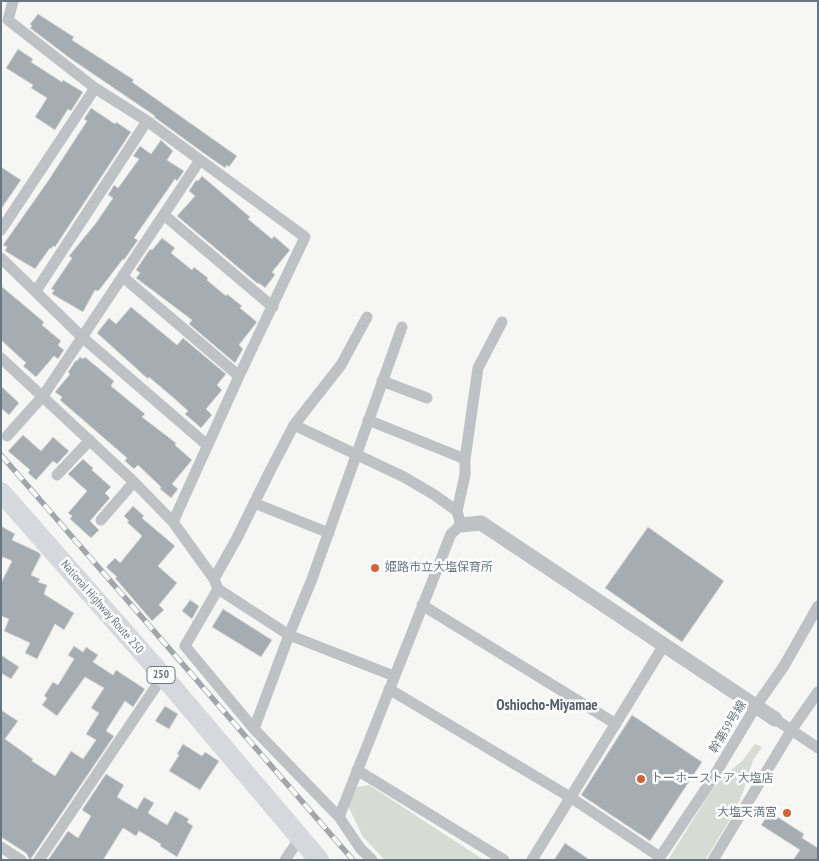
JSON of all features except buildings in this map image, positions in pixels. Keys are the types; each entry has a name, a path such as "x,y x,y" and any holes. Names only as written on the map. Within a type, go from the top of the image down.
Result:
{"highway":[{"name":"National Highway Route 250","path":"1,492 163,676 319,860"}],"street":[{"path":"13,1 5,21 95,88 147,121 305,237 207,445 173,522"},
{"path":"1,230 95,88"},
{"path":"36,291 147,121"},
{"path":"7,436 43,396 200,160"},
{"path":"164,215 273,307"},
{"path":"1,258 82,337 207,445"},
{"path":"123,277 239,376"},
{"path":"367,317 341,365 294,425 185,646 254,728 339,817 360,848 372,860"},
{"path":"339,817 422,605 459,518 465,475 464,459 478,368 502,322"},
{"path":"254,728 329,533 402,327"},
{"path":"1,358 90,440 173,522 216,584 289,635 394,676"},
{"path":"382,381 427,398"},
{"path":"368,420 464,459"},
{"path":"294,425 356,456 404,477 433,494 459,518 481,523 818,748"},
{"path":"57,475 90,440"},
{"path":"101,520 134,482"},
{"path":"254,503 329,533"},
{"path":"422,605 616,724"},
{"name":"幹第59号線","path":"659,858 711,781 756,706 784,666 818,606"},
{"path":"532,860 664,645"},
{"path":"39,860 163,676"},
{"path":"389,689 570,797 659,858"},
{"path":"713,860 792,729 818,692"},
{"path":"357,770 504,860"},
{"path":"285,860 300,838"},
{"path":"1,847 21,860"}],"shaded area":[{"path":"755,744 762,747 753,760 734,813 705,860 668,860 711,791 723,777 742,761"},
{"path":"369,785 484,860 385,860 363,837 348,806 357,787"}],"railway":[{"path":"1,455 353,860"}],"place":[{"name":"姫路市立大塩保育所","path":"375,568"},
{"name":"トーホーストア 大塩店","path":"641,779"},
{"name":"大塩天満宮","path":"787,813"}],"district":[{"name":"Oshiocho-Miyamae","path":"547,706"}]}
